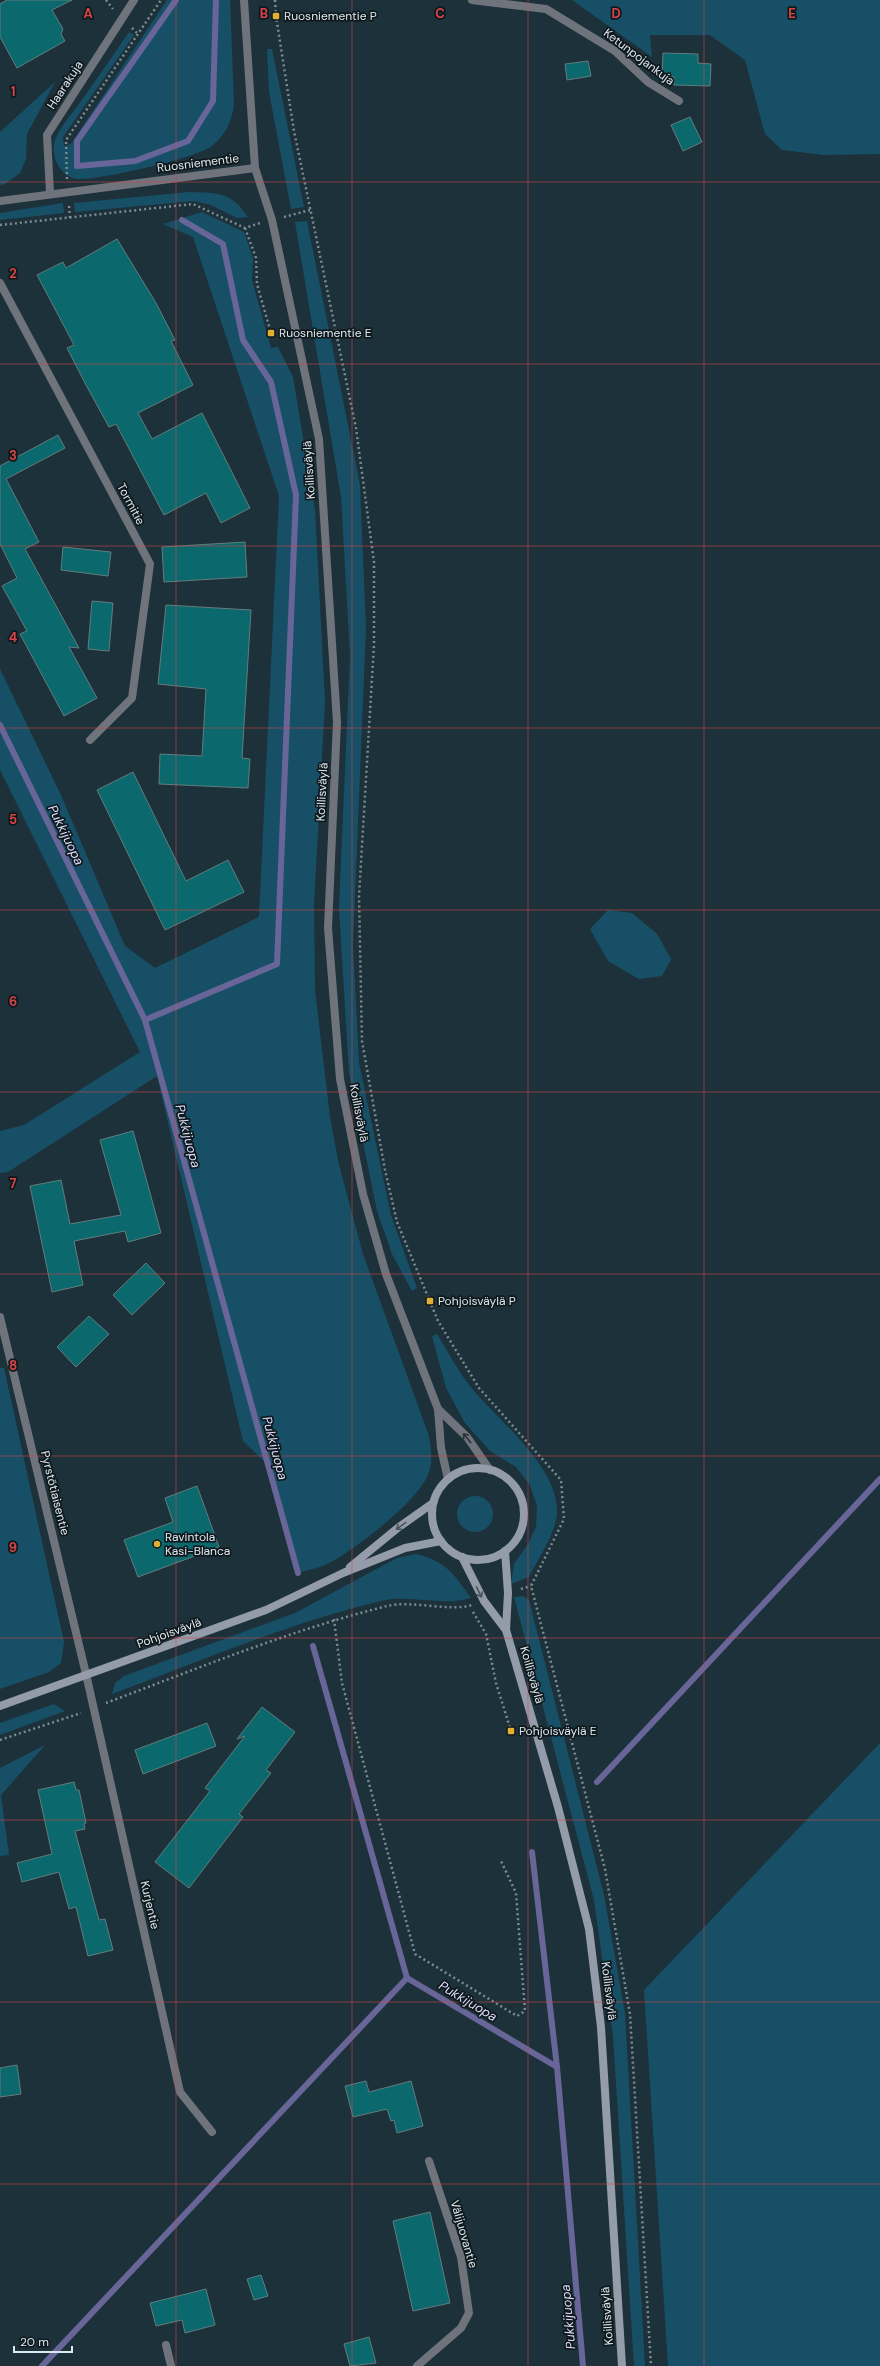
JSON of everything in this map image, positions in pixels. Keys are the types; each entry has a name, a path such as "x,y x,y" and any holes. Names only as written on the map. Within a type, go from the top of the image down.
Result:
{"main road":[{"path":"468,1470 490,1470 502,1475 512,1483 519,1494 523,1506 524,1519 514,1542 505,1551 484,1559 462,1557 450,1551 441,1542 435,1530 432,1516 433,1503 441,1486 448,1479 468,1470"},
{"name":"Pohjoisväylä","path":"343,1573 399,1527 433,1503"},
{"name":"Pohjoisväylä","path":"0,1706 266,1610 343,1573 405,1548 441,1542"},
{"name":"Koillisväylä","path":"505,1551 508,1593 506,1630 558,1808 589,1929 602,2027 622,2366"},
{"name":"Koillisväylä","path":"462,1557 484,1601 506,1630"}],"street":[{"name":"Haarakuja","path":"50,193 47,135 134,0"},
{"name":"Ruosniementie","path":"0,201 50,193 255,168 244,0"},
{"name":"Ketunpojankuja","path":"472,0 546,9 615,51 648,82 679,101"},
{"name":"Koillisväylä","path":"255,168 272,220 320,439 337,722 328,928 340,1079 363,1194 386,1274 438,1409 441,1448 448,1479"},
{"name":"Tormitie","path":"0,283 150,564 132,698 90,740"},
{"name":"Pyrstötiaisentie","path":"0,1317 86,1674"},
{"name":"Koillisväylä","path":"438,1409 467,1437 490,1470"},
{"name":"Kurjentie","path":"86,1674 180,2092 212,2132"},
{"name":"Välijuovantie","path":"417,2366 461,2328 469,2313 460,2257 429,2161"},
{"path":"166,2345 171,2366"}],"path":[{"path":"106,0 108,4"},
{"path":"68,191 66,140 161,0"},
{"path":"275,0 276,16 294,131 356,428 374,562 374,644 359,896 362,1042 385,1170 397,1222 438,1321 479,1388 561,1480 564,1519 531,1586 605,1869 630,2014 651,2366"},
{"path":"0,225 193,204 245,228 310,210"},
{"path":"245,228 256,258 257,284 271,334"},
{"path":"508,1593 531,1586"},
{"path":"0,1740 94,1708 261,1644 334,1619 393,1605 470,1606 484,1601"},
{"path":"470,1606 486,1634 496,1683 511,1731"},
{"path":"334,1619 342,1683 415,1954 517,2016 525,2011 516,1893 501,1861"}],"shaded area":[{"path":"167,0 230,0 234,104 232,116 225,132 218,141 204,150 170,162 106,176 78,179 66,175 58,165 54,152 55,140 60,130 129,32 134,35 63,137 64,146 71,144"},
{"path":"572,0 880,0 880,154 824,155 782,150 765,134 745,60 710,35 650,35 652,57"},
{"path":"267,49 272,49 304,207 291,209 269,92"},
{"path":"55,82 27,134 26,159 20,173 5,184 0,185 0,132"},
{"path":"189,192 216,193 223,195 235,202 248,217 237,218 211,205 194,201 75,212 74,203"},
{"path":"63,203 64,213 0,220 0,213"},
{"path":"202,212 244,232 253,258 252,280 271,348 278,347 293,377 315,510 325,701 314,904 315,990 330,1117 339,1165 363,1254 429,1436 431,1450 429,1472 414,1496 402,1509 358,1545 333,1561 298,1573 268,1465 243,1441 157,1076 8,1172 0,1173 0,1131 24,1125 140,1052 0,770 0,669 61,795 125,946 155,968 259,917 279,496 193,237 163,224"},
{"path":"307,221 360,485 366,628 353,945 359,1063 391,1215 417,1288 412,1291 392,1254 377,1211 349,1073 339,908 350,655 341,497 295,222"},
{"path":"608,910 632,913 657,934 671,959 662,976 639,979 608,961 590,929"},
{"path":"437,1334 465,1380 536,1460 547,1476 554,1493 557,1510 556,1518 547,1544 529,1577 511,1584 514,1564 528,1544 536,1527 537,1506 530,1485 516,1467 490,1451 465,1423 446,1388 432,1336"},
{"path":"0,1368 4,1368 64,1642 61,1663 49,1672 0,1689"},
{"path":"475,1496 488,1501 493,1514 488,1527 475,1532 462,1527 457,1514 462,1501"},
{"path":"416,1554 435,1560 442,1565 454,1575 471,1598 449,1601 392,1599 347,1610 245,1643 112,1694 115,1683 124,1676 295,1613 397,1558"},
{"path":"523,1596 529,1600 604,1895 625,2013 645,2366 634,2366 613,2036 594,1900 514,1597"},
{"path":"54,1704 65,1711 0,1735 0,1723"},
{"path":"880,1743 880,2366 668,2366 644,1990"},
{"path":"45,1745 1,1795 9,1855 0,1856 0,1768"}],"building":[{"path":"7,0 72,0 52,10 63,29 61,34 65,41 17,68 0,37 0,4"},
{"path":"663,53 698,54 698,63 711,64 710,86 674,85 674,77 662,76"},
{"path":"588,61 591,76 567,80 565,64"},
{"path":"690,117 702,142 683,151 671,125"},
{"path":"117,239 156,303 175,340 171,341 193,385 138,413 152,439 202,413 250,508 221,523 206,493 164,515 116,424 109,427 86,385 67,348 74,345 37,275 63,262 66,268"},
{"path":"58,435 65,448 6,479 39,542 25,549 79,648 69,647 97,698 64,716 20,634 27,631 2,586 17,578 0,544 0,466"},
{"path":"245,542 247,577 164,582 162,547"},
{"path":"63,547 111,552 108,576 61,570"},
{"path":"92,601 113,603 109,651 88,649"},
{"path":"166,605 251,610 242,758 250,759 248,788 159,784 160,754 202,756 206,689 158,684"},
{"path":"133,772 186,881 228,860 244,892 165,930 97,790"},
{"path":"133,1131 161,1233 128,1242 125,1231 74,1241 83,1285 52,1292 30,1186 61,1180 70,1224 121,1215 100,1140"},
{"path":"146,1263 165,1283 132,1315 113,1295"},
{"path":"89,1316 109,1334 76,1367 57,1347"},
{"path":"197,1486 219,1547 138,1577 124,1540 173,1522 165,1498"},
{"path":"262,1707 295,1732 266,1770 271,1773 239,1814 243,1817 189,1888 155,1862 210,1791 205,1788 245,1736 237,1739"},
{"path":"207,1723 216,1746 143,1774 135,1750"},
{"path":"74,1782 76,1790 79,1790 86,1823 84,1824 85,1829 75,1831 99,1920 105,1919 113,1950 88,1956 76,1907 69,1909 59,1872 22,1882 17,1863 52,1854 38,1790"},
{"path":"17,2065 21,2094 0,2097 0,2068"},
{"path":"366,2081 369,2092 411,2081 423,2126 397,2133 394,2120 391,2121 387,2109 353,2117 345,2086"},
{"path":"430,2212 450,2303 413,2311 393,2221"},
{"path":"261,2275 268,2296 254,2300 247,2279"},
{"path":"206,2289 215,2325 185,2333 182,2320 156,2326 150,2303"},
{"path":"369,2337 376,2363 350,2366 344,2344"}],"waterway":[{"path":"176,0 77,141 77,166 135,161 188,141 213,101 216,0"},
{"path":"145,1020 277,964 296,495 271,382 243,340 223,244 182,220"},
{"name":"Pukkijuopa","path":"0,725 145,1020 298,1573"},
{"path":"597,1782 880,1479"},
{"name":"Pukkijuopa","path":"313,1646 407,1978 557,2067 583,2366"},
{"path":"532,1852 557,2067"},
{"path":"42,2366 407,1978"}],"place":[{"name":"Ruosniementie P","path":"276,16"},
{"name":"Ruosniementie E","path":"271,333"},
{"name":"Pohjoisväylä P","path":"430,1301"},
{"name":"Ravintola Kasi-Blanca","path":"157,1544"},
{"name":"Pohjoisväylä E","path":"511,1731"}]}
